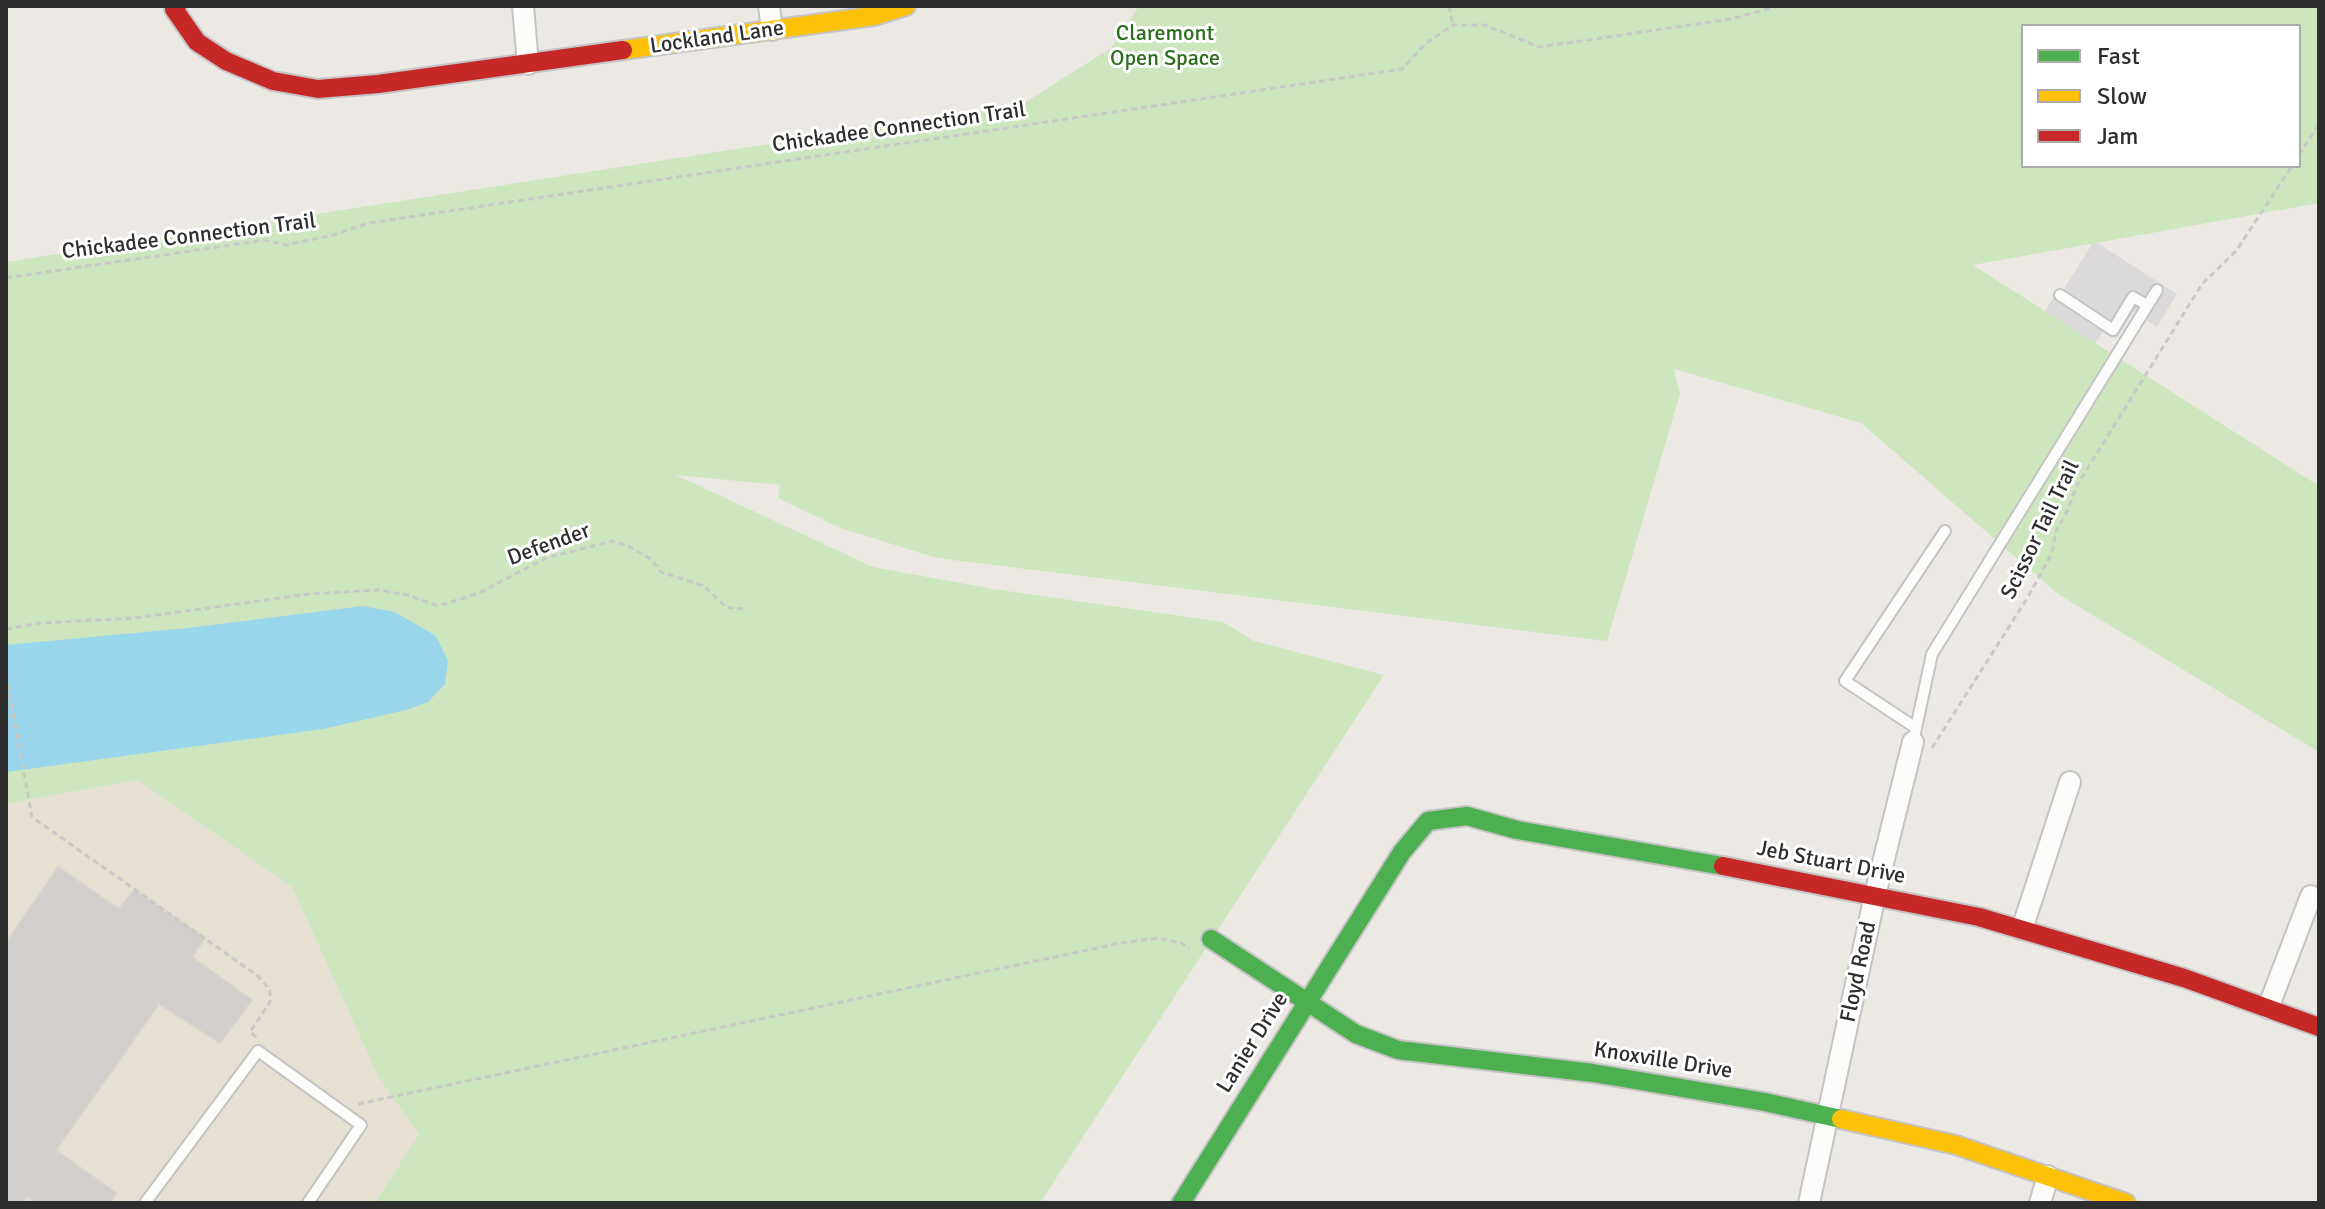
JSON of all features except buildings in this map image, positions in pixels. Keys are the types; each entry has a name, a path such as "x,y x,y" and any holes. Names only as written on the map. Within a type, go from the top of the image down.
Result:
{"street":[{"path":"523,6 528,64"},
{"path":"769,6 772,30"},
{"name":"Lockland Lane","path":"175,8 197,42 226,61 273,81 318,89 378,84 874,16 906,6"},
{"name":"Floyd Road","path":"1809,1203 1875,895 1920,739"},
{"path":"2022,929 2070,782"},
{"name":"Jeb Stuart Drive","path":"1367,908 1402,852 1428,821 1467,816 1517,830 1979,917 2184,978 2319,1027"},
{"path":"2268,1008 2311,896"},
{"name":"Lanier Drive","path":"1181,1203 1367,908"},
{"name":"Knoxville Drive","path":"1211,939 1356,1034 1398,1050 1593,1073 1765,1102 1956,1145 2126,1203"},
{"path":"2040,1203 2048,1176"}],"lane":[{"path":"1945,531 1845,681 1920,739 1932,654 2157,290"},
{"path":"2060,295 2113,330 2133,297 2147,305"},
{"path":"145,1203 260,1046 361,1125 308,1203"}],"path":[{"path":"1449,6 1453,25 1485,25 1539,47 1731,19 1779,6"},
{"name":"Chickadee Connection Trail","path":"6,278 265,240 286,245 369,223 1402,69 1425,44 1453,25"},
{"path":"2301,152 2319,124"},
{"name":"Scissor Tail Trail","path":"1920,739 2028,597 2052,553 2056,531 2076,487 2202,284 2236,251 2291,168"},
{"name":"Defender","path":"6,629 40,623 135,618 309,594 360,591 379,590 407,595 435,605 445,604 479,593 546,558 612,541 651,559 661,572 704,586 726,607 743,609"},
{"path":"6,674 32,817 258,976 270,990 270,1002 250,1032 260,1046"},
{"path":"347,1097 359,1105 1121,943 1158,938 1181,943 1193,951"}],"shaded area":[{"path":"2094,241 2177,294 2157,327 2133,312 2116,339 2103,332 2094,345 2042,315 2054,297 2058,298"},
{"path":"137,780 292,887 378,1076 420,1134 375,1203 6,1203 6,804"}],"green space":[{"name":"Claremont Open Space","path":"1139,6 2319,6 2319,203 1973,265 2319,486 2319,752 2058,594 1861,423 1674,369 1680,394 1607,641 937,558 840,528 778,498 780,485 676,475 873,567 993,589 1223,622 1254,641 1384,675 1040,1203 375,1203 419,1134 378,1076 292,887 137,780 6,804 6,262 1021,105 1111,48"}],"water":[{"path":"363,606 395,612 436,636 448,661 445,684 428,702 323,729 6,772 6,645 188,628"}],"traffic: fast":[{"path":"1181,1203 1402,852 1428,821 1467,816 1517,830 1723,866"},
{"path":"1211,939 1356,1034 1398,1050 1593,1073 1765,1102 1841,1119"}],"traffic: slow":[{"path":"623,50 874,16 906,6"},
{"path":"1841,1119 1956,1145 2126,1203"}],"traffic: jam":[{"path":"177,6 174,9 197,42 226,61 273,81 318,89 378,84 623,50"},
{"path":"1723,866 1979,917 2184,978 2319,1027"}]}
